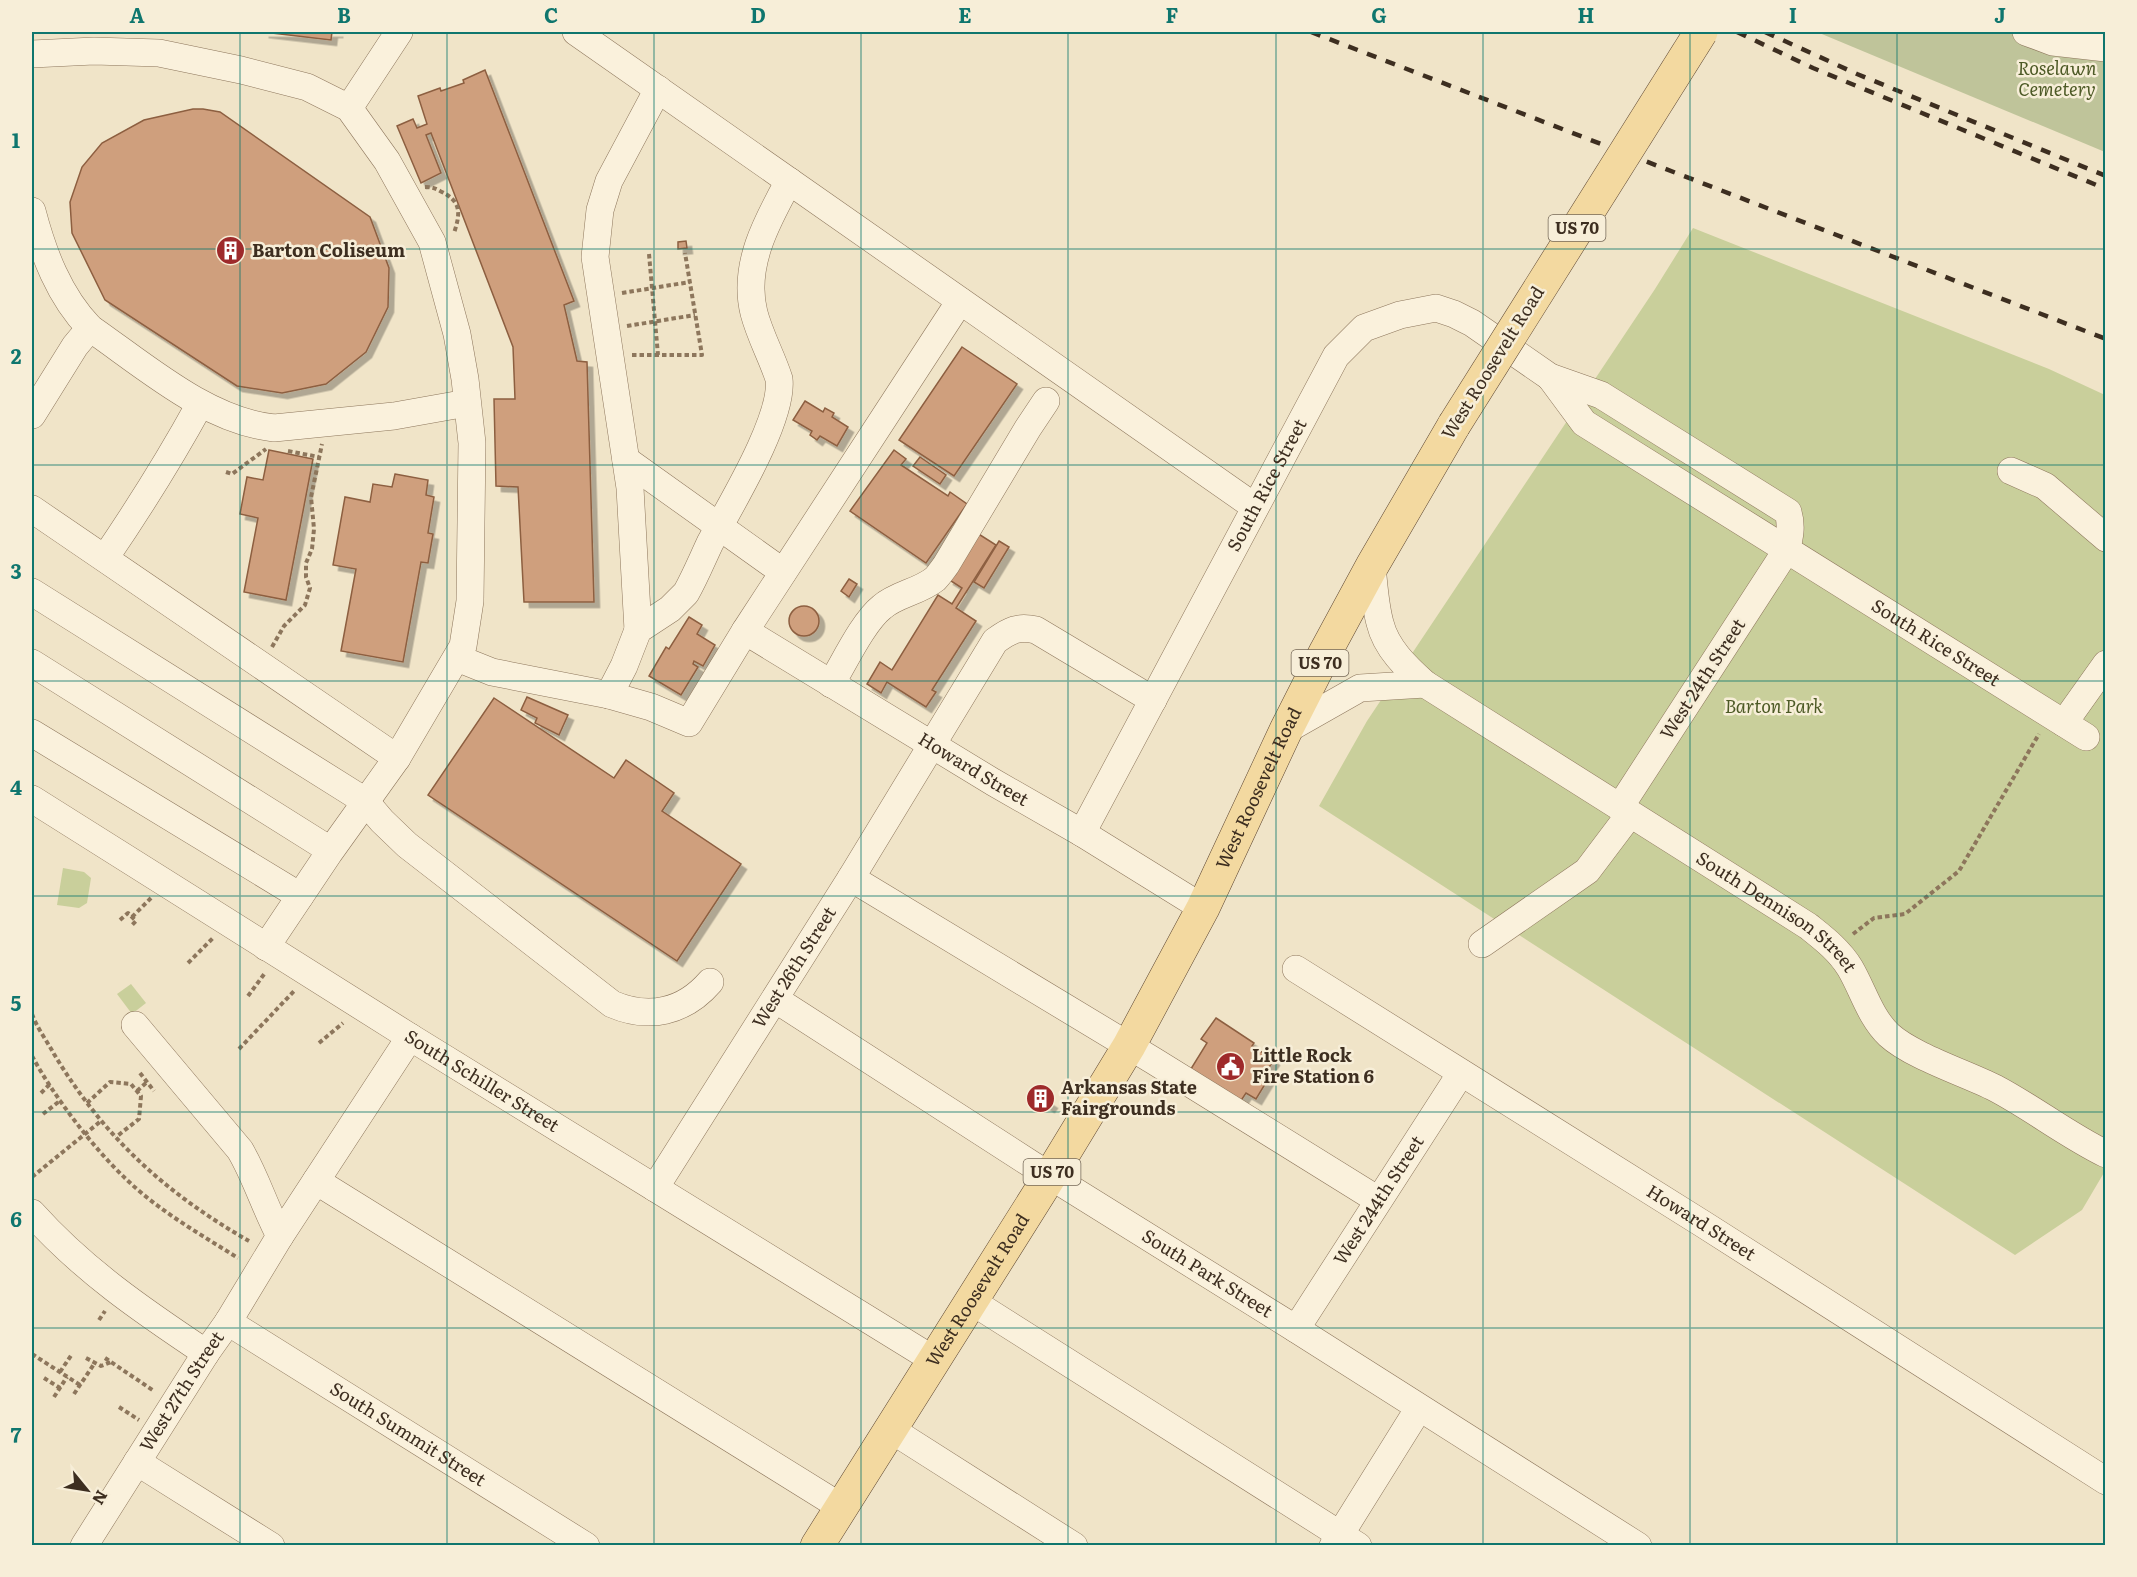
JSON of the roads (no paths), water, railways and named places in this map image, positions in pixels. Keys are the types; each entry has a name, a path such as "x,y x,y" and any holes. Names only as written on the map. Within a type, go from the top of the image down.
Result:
{"main road":[{"name":"West Roosevelt Road","path":"817,1545 972,1301 1129,1046 1203,908 1286,730 1372,566 1454,425 1701,32"}],"street":[{"path":"349,108 399,32"},
{"path":"576,32 1255,507"},
{"path":"2026,32 2053,42 2106,48"},
{"path":"32,54 94,51 159,53 307,87 349,108 387,161 432,242 458,337 472,442 470,601 466,633 457,658 397,758 330,850 300,896 271,951"},
{"path":"609,695 639,630 626,460 595,257 600,210 609,181 658,89"},
{"path":"639,630 670,609 686,593 763,442 779,399 779,379 773,358 754,314 751,282 761,234 789,181"},
{"path":"32,211 42,245 64,296 90,328 200,404 222,415 259,427 274,428 394,416 467,403"},
{"path":"457,658 492,672 609,695 651,707 688,723 783,572 960,301"},
{"name":"South Rice Street","path":"1082,833 1336,356 1364,328 1400,315 1436,308 1472,323 1550,377 1584,423 2067,725 2106,664"},
{"path":"32,414 75,346 90,328"},
{"path":"831,684 879,608 894,598 916,590 935,579 946,565 1046,401"},
{"path":"105,558 151,488 200,404"},
{"path":"626,460 783,572"},
{"path":"2011,471 2045,486 2106,538"},
{"path":"32,508 397,758"},
{"name":"West 24th Street","path":"1482,944 1587,871 1786,551"},
{"name":"South Dennison Street","path":"1372,566 1380,624 1388,642 1404,665 1425,684 1808,926 1838,952 1849,966 1877,1021 1889,1035 1926,1057 1996,1089 2071,1136 2106,1154"},
{"path":"32,592 365,801 382,821 407,844 612,1004 638,1013 663,1011 692,998 710,982"},
{"name":"West 26th Street","path":"655,1188 851,878 995,641 1014,628 1024,627 1036,630 1153,700"},
{"name":"Howard Street","path":"745,632 1203,908"},
{"path":"32,663 330,850"},
{"path":"1286,730 1360,688 1425,684"},
{"path":"32,733 300,896"},
{"name":"South Schiller Street","path":"32,799 271,951 934,1360"},
{"path":"851,878 1378,1200"},
{"name":"Howard Street","path":"1296,969 1703,1224 2106,1481"},
{"name":"South Park Street","path":"775,999 1050,1176 1638,1545"},
{"path":"135,1026 240,1150 280,1236"},
{"name":"West 27th Street","path":"84,1545 228,1322 280,1236 410,1037"},
{"name":"West 244th Street","path":"1296,1329 1461,1073"},
{"path":"316,1180 841,1507"},
{"path":"32,1214 85,1266 115,1291 206,1353"},
{"path":"972,1301 1344,1542 1419,1408"},
{"name":"South Summit Street","path":"228,1322 586,1545"},
{"path":"890,1429 1074,1545"},
{"path":"137,1462 271,1545"}],"railway":[{"path":"1311,32 2106,339"},
{"path":"1737,32 1813,68 2106,189"},
{"path":"1765,32 1857,74 2106,176"}],"place":[{"name":"Barton Coliseum","path":"231,251"},
{"name":"Little Rock Fire Station 6","path":"1231,1066"},
{"name":"Arkansas State Fairgrounds","path":"1040,1098"}],"park label":[{"name":"Roselawn Cemetery","path":"2057,79"},
{"name":"Barton Park","path":"1774,707"}]}
